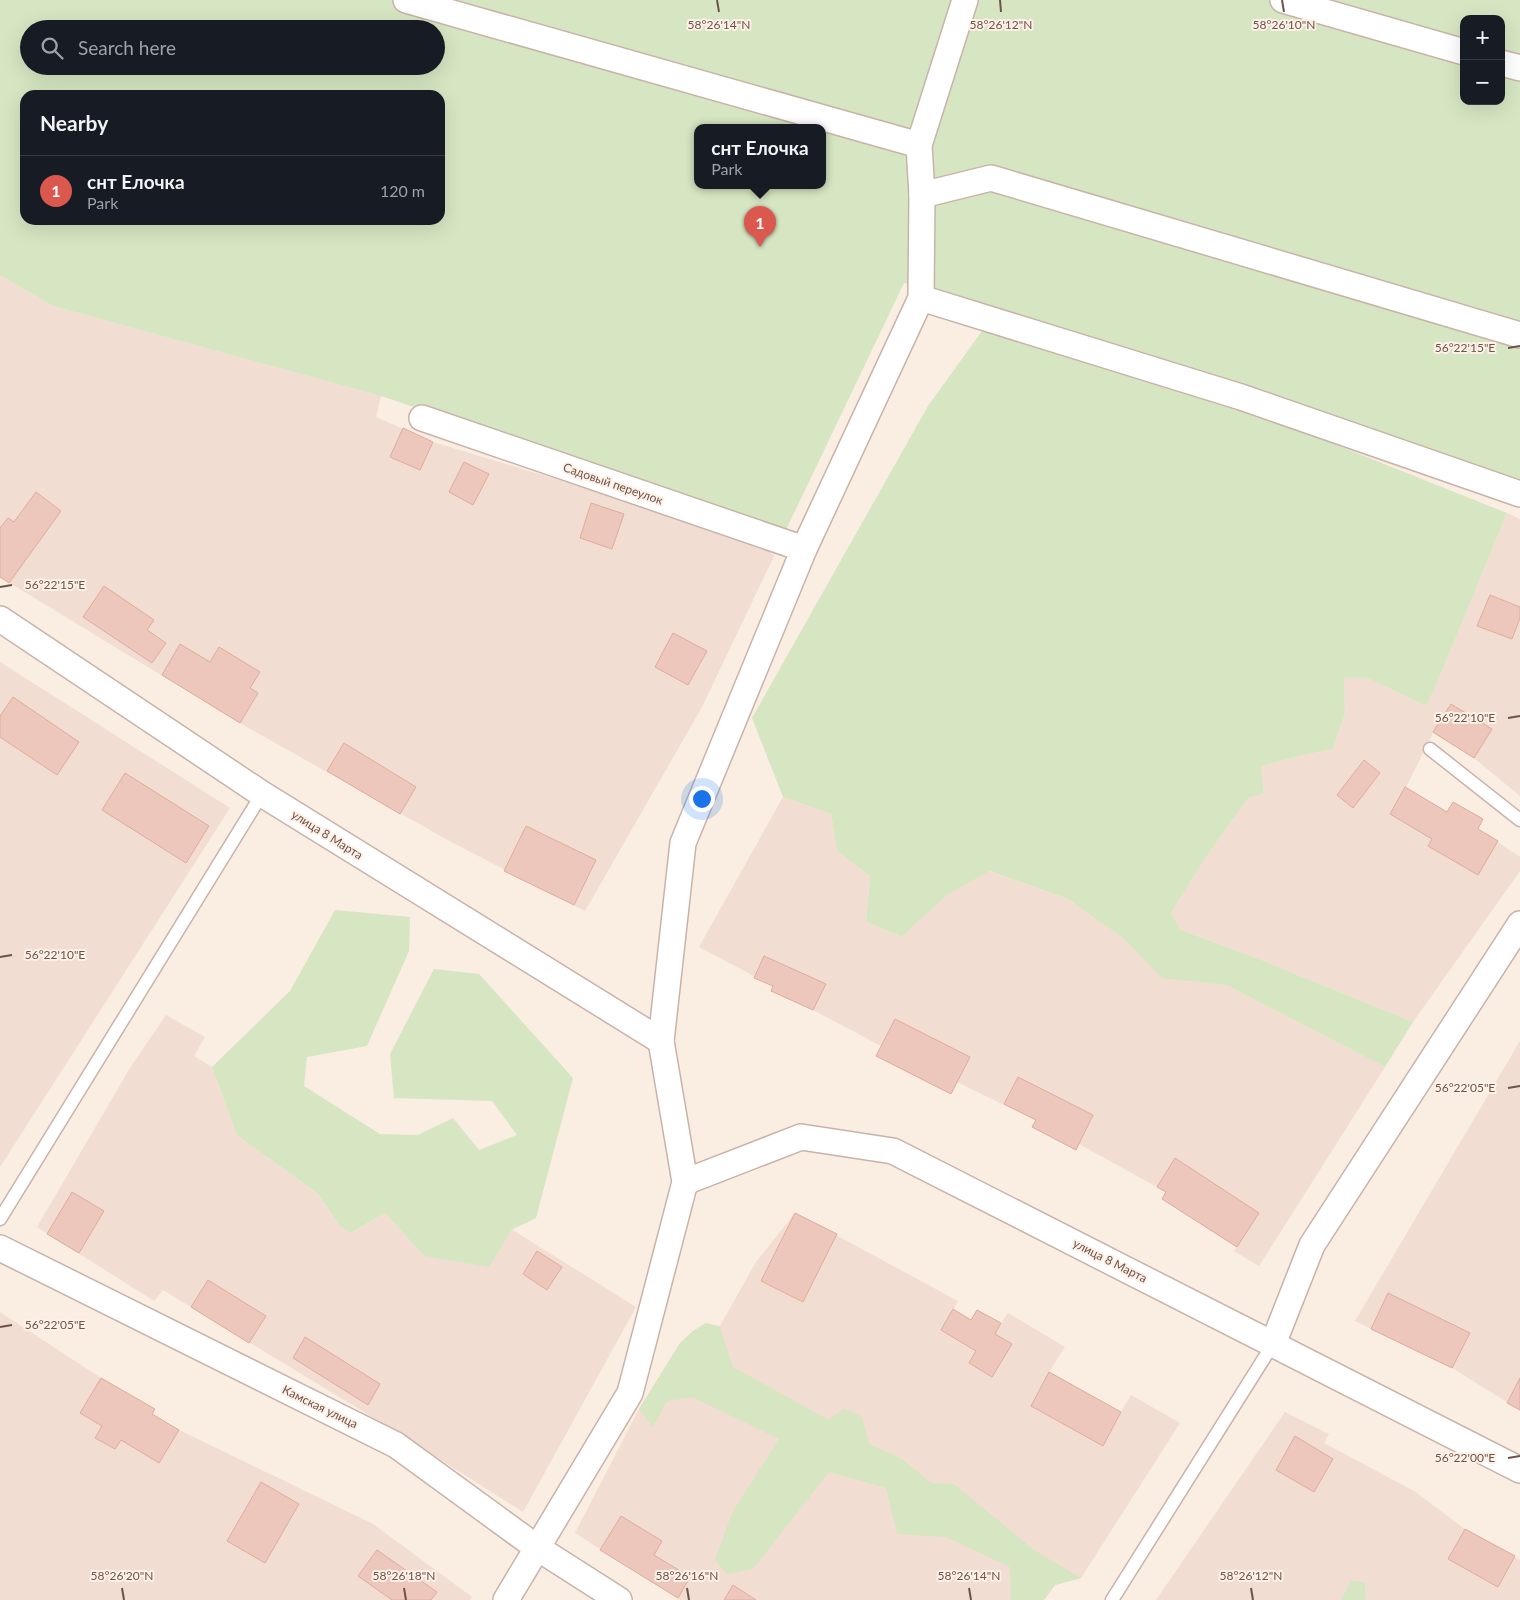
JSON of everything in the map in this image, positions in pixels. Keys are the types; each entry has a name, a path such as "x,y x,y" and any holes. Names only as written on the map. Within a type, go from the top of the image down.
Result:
{"street":[{"path":"406,0 919,145"},
{"path":"506,1600 536,1547 630,1393 685,1182 661,1041 683,843 804,549 921,298 922,195 919,145 965,0"},
{"path":"1283,0 1460,51"},
{"path":"1505,64 1520,68"},
{"path":"922,195 992,178 1520,335"},
{"path":"921,298 1241,397 1520,494"},
{"name":"Садовый переулок","path":"422,418 804,549"},
{"name":"улица 8 Марта","path":"0,619 262,794 661,1041"},
{"path":"1273,1344 1312,1246 1520,924"},
{"name":"улица 8 Марта","path":"685,1182 801,1137 893,1151 1520,1470"},
{"name":"Камская улица","path":"0,1248 396,1445 536,1547 619,1600"}],"lane":[{"path":"1430,749 1520,820"},
{"path":"0,1219 262,794"},
{"path":"1112,1600 1273,1344"}],"shaded area":[{"path":"0,275 53,306 381,396 376,417 433,442 761,541 774,556 702,707 585,911 453,843 240,723 0,577"},
{"path":"1507,513 1520,519 1520,796 1474,758 1433,733 1406,787 1447,812 1453,802 1483,819 1478,829 1520,857 1520,871 1413,1022 1259,959 1181,930 1171,913 1204,860 1248,798 1264,792 1261,766 1333,749 1345,713 1344,678 1367,678 1426,706"},
{"path":"0,662 230,808 0,1167"},
{"path":"783,797 831,814 837,851 870,876 866,922 902,937 946,896 988,871 1068,899 1124,939 1162,977 1226,985 1385,1067 1259,1266 1234,1251 1237,1247 1162,1199 1166,1192 1079,1144 1076,1150 1032,1127 1035,1120 957,1082 951,1094 876,1056 881,1046 813,1010 771,991 773,986 699,947"},
{"path":"166,1015 205,1037 194,1056 212,1067 237,1135 318,1194 340,1226 352,1233 385,1213 424,1256 511,1229 636,1307 523,1512 397,1432 163,1290 154,1301 37,1227 130,1068"},
{"path":"1520,1041 1520,1410 1452,1368 1355,1321"},
{"path":"795,1213 958,1301 953,1310 971,1320 977,1310 1001,1323 1008,1313 1065,1347 1049,1372 1121,1412 1131,1395 1180,1423 1081,1578 1055,1585 1044,1600 680,1600 575,1533 639,1409 680,1343 693,1331 706,1323 720,1326 756,1262"},
{"path":"0,1312 101,1378 155,1409 152,1414 179,1430 373,1524 472,1597 470,1600 0,1600"},
{"path":"1285,1412 1329,1434 1324,1443 1414,1491 1465,1529 1520,1560 1520,1600 1366,1600 1365,1582 1351,1580 1341,1600 1156,1600"}],"green space":[{"path":"0,0 1520,0 1520,482 904,283 785,532 381,396 53,306 0,275"},
{"path":"982,331 1226,401 1507,513 1426,706 1367,678 1344,678 1345,713 1333,749 1261,766 1264,793 1248,798 1204,860 1171,913 1181,930 1259,959 1413,1022 1385,1067 1226,985 1162,978 1124,939 1068,899 989,871 946,896 902,937 866,922 870,876 837,851 831,814 783,797 752,718 928,406"},
{"path":"335,910 410,917 409,951 367,1046 307,1057 304,1086 380,1134 418,1135 453,1118 479,1150 517,1135 492,1101 394,1098 390,1054 434,969 479,974 573,1078 536,1218 511,1230 489,1267 424,1256 385,1213 351,1233 340,1226 318,1194 237,1135 212,1067 290,991"},
{"path":"706,1323 720,1327 733,1367 829,1420 844,1408 862,1417 869,1444 902,1459 931,1483 954,1484 1034,1550 1081,1578 1055,1585 1044,1600 1011,1600 1010,1567 946,1537 897,1534 886,1488 829,1472 753,1569 727,1574 715,1560 732,1513 779,1439 692,1397 667,1401 653,1427 639,1409 680,1343 693,1331"},
{"path":"1351,1580 1365,1582 1366,1600 1341,1600"}],"building":[{"path":"403,428 433,442 420,470 390,457"},
{"path":"464,462 489,474 473,505 449,492"},
{"path":"36,492 61,511 9,583 0,577 0,528 8,518 14,522"},
{"path":"591,503 624,514 612,549 580,538"},
{"path":"104,586 154,620 147,630 166,643 152,663 83,617"},
{"path":"1490,595 1520,607 1520,618 1512,639 1477,626"},
{"path":"673,633 707,651 688,685 655,667"},
{"path":"180,644 210,662 219,647 260,672 250,688 258,693 240,723 162,675"},
{"path":"13,697 79,742 57,775 0,737 0,716"},
{"path":"1451,704 1492,729 1474,758 1433,732"},
{"path":"344,743 416,787 400,814 327,771"},
{"path":"1364,760 1380,773 1353,808 1337,795"},
{"path":"125,773 209,826 186,863 102,810"},
{"path":"1405,787 1447,812 1453,802 1483,819 1478,829 1498,841 1478,875 1428,846 1432,839 1390,814"},
{"path":"526,826 596,860 574,905 504,871"},
{"path":"764,956 826,984 813,1010 771,991 773,986 754,978"},
{"path":"895,1019 970,1057 951,1094 876,1056"},
{"path":"1018,1077 1093,1115 1076,1150 1032,1127 1036,1120 1004,1104"},
{"path":"1175,1158 1259,1213 1237,1247 1162,1199 1166,1192 1157,1187"},
{"path":"72,1192 104,1211 79,1253 47,1234"},
{"path":"795,1213 837,1234 803,1302 761,1281"},
{"path":"537,1251 562,1267 547,1290 523,1274"},
{"path":"208,1280 266,1316 249,1343 191,1307"},
{"path":"1388,1293 1470,1333 1452,1368 1371,1329"},
{"path":"953,1309 971,1320 977,1310 1001,1323 995,1334 1012,1344 992,1377 969,1363 976,1351 941,1330"},
{"path":"305,1337 380,1384 368,1405 293,1358"},
{"path":"1049,1372 1121,1412 1103,1446 1031,1406"},
{"path":"101,1378 155,1409 152,1414 179,1430 159,1463 121,1440 115,1449 95,1438 102,1426 80,1413"},
{"path":"1520,1378 1520,1410 1507,1403"},
{"path":"1295,1436 1333,1459 1314,1492 1276,1470"},
{"path":"261,1482 299,1504 265,1563 227,1541"},
{"path":"621,1516 662,1541 654,1555 690,1577 678,1598 600,1550"},
{"path":"1465,1529 1515,1556 1498,1587 1448,1559"},
{"path":"377,1550 437,1592 431,1600 392,1600 358,1576"},
{"path":"733,1585 756,1600 724,1600"}],"place":[{"name":"снт Елочка","path":"760,247"}]}
